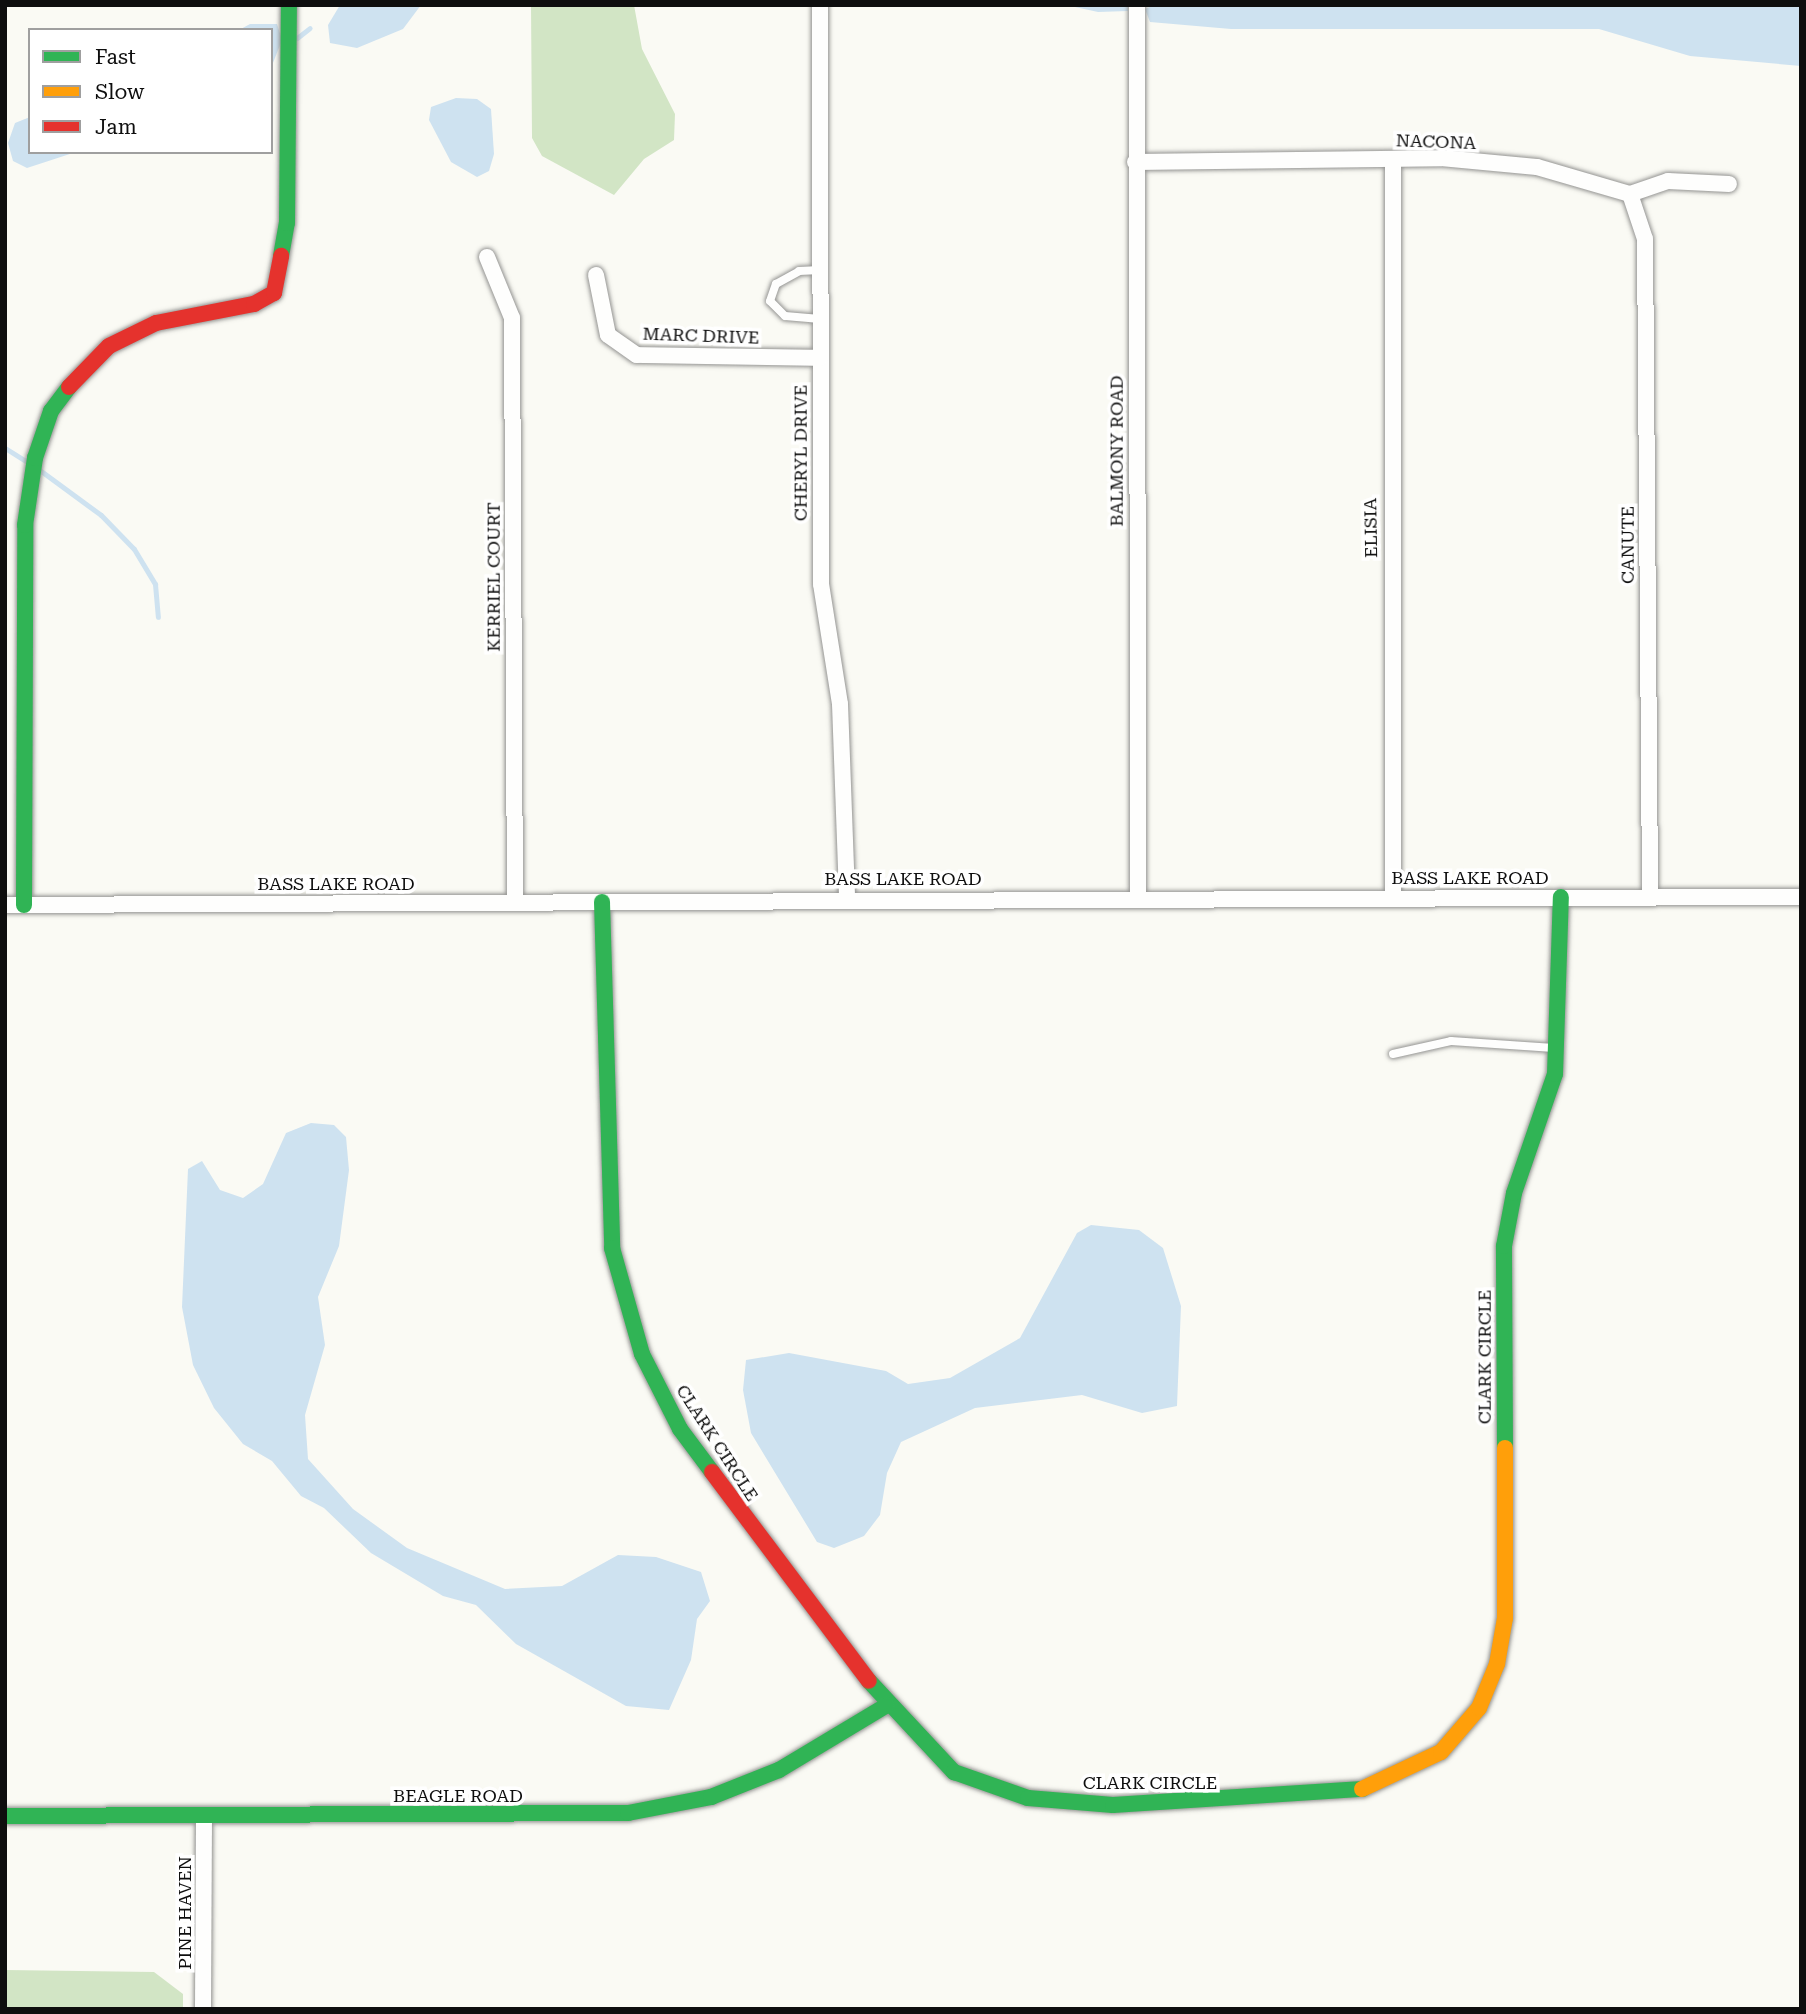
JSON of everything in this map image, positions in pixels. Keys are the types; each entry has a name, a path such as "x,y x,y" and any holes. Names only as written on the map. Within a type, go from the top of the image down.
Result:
{"street":[{"path":"24,905 24,525 35,458 51,411 86,365 109,346 156,323 254,304 274,293 287,223 289,5"},
{"name":"CHERYL DRIVE","path":"820,5 821,584 841,704 848,899"},
{"name":"BALMONY ROAD","path":"1137,5 1135,162 1138,897"},
{"name":"NACONA","path":"1135,162 1393,159 1537,167 1630,194"},
{"name":"ELISIA","path":"1393,159 1394,897"},
{"path":"1630,194 1668,181 1729,184"},
{"name":"CANUTE","path":"1630,194 1645,239 1650,897"},
{"name":"KERRIEL COURT","path":"487,257 512,318 515,902"},
{"name":"MARC DRIVE","path":"596,275 608,335 637,355 820,358"},
{"name":"BASS LAKE ROAD","path":"5,905 1138,897 1801,897"},
{"name":"CLARK CIRCLE","path":"602,902 606,1183 625,1306 680,1429 887,1705 954,1772 989,1788 1040,1799 1113,1805 1352,1794 1441,1752 1479,1708 1499,1651 1504,1246 1557,1048 1561,897"},
{"name":"BEAGLE ROAD","path":"5,1816 204,1818 628,1814 711,1797 779,1770 887,1705"},
{"name":"PINE HAVEN","path":"203,2009 204,1818"}],"lane":[{"path":"820,270 799,271 776,284 770,302 785,316 820,319"},
{"path":"1393,1054 1451,1041 1557,1048"}],"green space":[{"path":"531,5 634,5 642,49 675,114 674,140 644,159 614,195 542,156 532,138"},
{"path":"5,1970 154,1972 183,1994 183,2009 5,2009"}],"water":[{"path":"340,5 421,5 403,29 357,48 330,43 328,25"},
{"path":"1066,5 1128,5 1128,11 1098,12"},
{"path":"1154,5 1801,5 1801,66 1690,56 1599,29 1231,29 1150,22 1145,9"},
{"path":"250,24 277,24 282,40 273,63 273,28 243,28"},
{"path":"456,98 477,99 491,109 494,154 489,171 477,177 451,162 429,120 431,107"},
{"path":"28,118 28,154 70,154 27,168 13,161 8,143 15,123"},
{"path":"311,1123 334,1125 346,1137 349,1170 339,1246 318,1297 325,1345 305,1415 308,1459 353,1509 407,1548 505,1589 562,1586 618,1555 656,1557 701,1572 710,1601 697,1619 691,1660 669,1710 626,1706 516,1644 476,1605 443,1596 371,1553 324,1508 301,1496 272,1461 243,1444 214,1408 193,1365 182,1307 188,1169 202,1161 220,1190 243,1198 263,1184 286,1133"},
{"path":"1091,1225 1139,1230 1163,1248 1181,1306 1177,1406 1142,1413 1082,1395 975,1408 901,1442 887,1473 880,1515 864,1536 834,1548 817,1542 751,1433 743,1390 746,1360 789,1353 886,1371 908,1384 950,1378 1020,1338 1077,1233"}],"waterway":[{"path":"297,38 310,28"},
{"path":"5,448 27,462"},
{"path":"41,471 101,515 134,549 155,584 158,617"}],"traffic: fast":[{"path":"281,256 287,223 289,5"},
{"path":"24,905 25,525 35,458 51,411 69,387"},
{"path":"1505,1448 1504,1246 1514,1193 1555,1074 1561,897"},
{"path":"602,902 612,1248 642,1354 680,1429 712,1472"},
{"path":"869,1681 954,1772 1028,1798 1113,1805 1362,1789"},
{"path":"5,1816 628,1813 711,1797 779,1770 887,1705"}],"traffic: slow":[{"path":"1362,1789 1441,1752 1479,1708 1497,1664 1505,1618 1505,1448"}],"traffic: jam":[{"path":"69,387 109,346 156,323 254,304 274,293 281,256"},
{"path":"712,1472 869,1681"}]}
